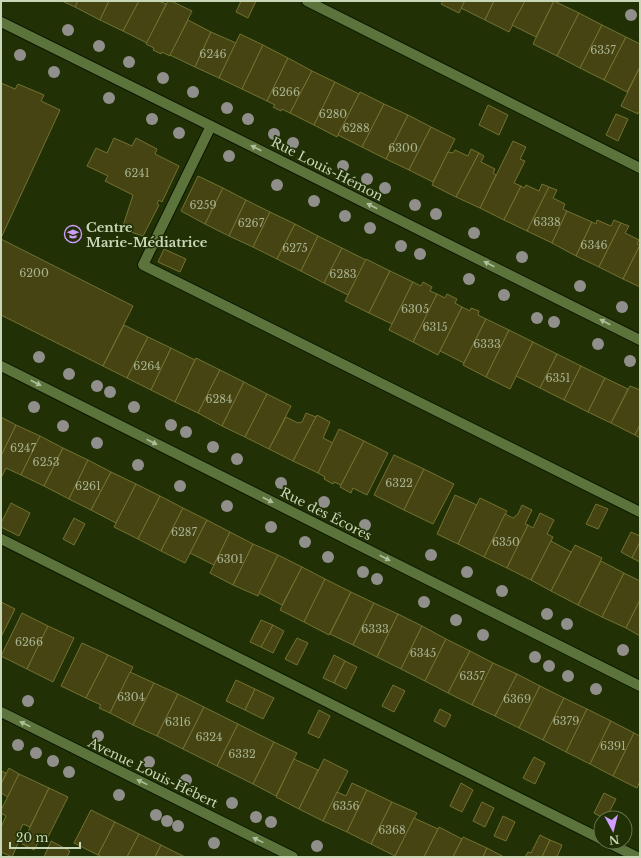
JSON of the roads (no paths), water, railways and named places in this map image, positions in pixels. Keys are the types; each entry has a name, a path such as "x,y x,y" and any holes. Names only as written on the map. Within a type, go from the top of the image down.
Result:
{"street":[{"path":"307,1 640,168"},
{"name":"Rue Louis-Hémon","path":"1,22 640,340"},
{"path":"212,126 143,265 640,512"},
{"name":"Rue des Écores","path":"1,366 640,686"},
{"path":"1,539 593,835"},
{"name":"Avenue Louis-Hébert","path":"1,712 293,857"},
{"path":"622,850 636,857"}],"place":[{"name":"Centre Marie-Médiatrice","path":"73,234"}]}
